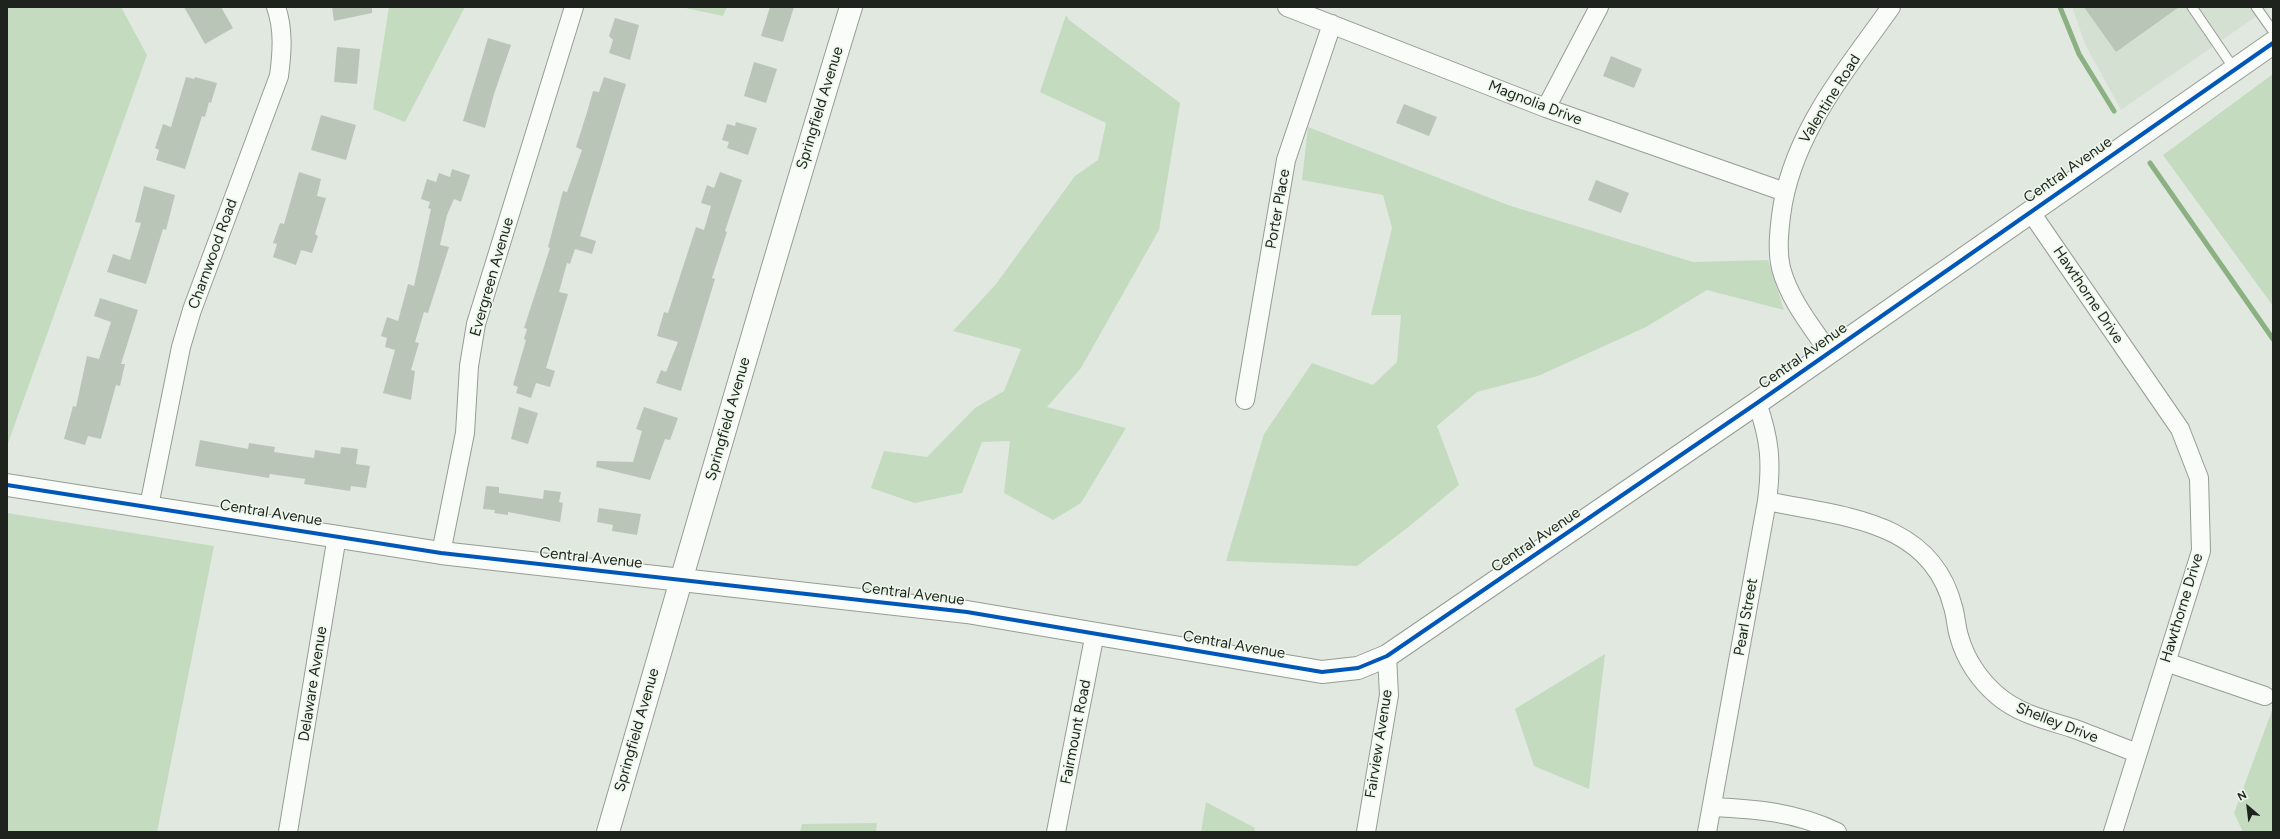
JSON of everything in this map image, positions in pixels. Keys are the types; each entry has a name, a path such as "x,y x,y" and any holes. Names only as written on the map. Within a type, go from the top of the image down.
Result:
{"street":[{"name":"Charnwood Road","path":"149,506 182,347 192,310 279,76 282,52 279,15 276,7"},
{"name":"Evergreen Avenue","path":"441,553 465,433 469,366 476,324 574,7"},
{"name":"Springfield Avenue","path":"608,832 682,581 770,272 851,7"},
{"name":"Magnolia Drive","path":"1287,7 1546,108 1785,192"},
{"path":"1546,108 1599,7"},
{"name":"Valentine Road","path":"1829,352 1800,309 1788,286 1781,267 1779,232 1785,192 1794,161 1816,115 1891,7"},
{"name":"Porter Place","path":"1246,400 1286,160 1332,24"},
{"name":"Central Avenue","path":"7,484 441,553 967,612 1322,672 1358,668 1387,656 1757,403 2273,42"},
{"name":"Hawthorne Drive","path":"2030,211 2180,428 2199,478 2200,550 2113,832"},
{"name":"Pearl Street","path":"1707,832 1767,501 1771,469 1770,451 1764,422 1757,403"},
{"name":"Shelley Drive","path":"1767,501 1878,525 1922,550 1949,592 1963,650 1979,676 1997,696 2009,705 2035,716 2137,753"},
{"name":"Delaware Avenue","path":"288,832 337,536"},
{"name":"Fairmount Road","path":"1056,832 1095,633"},
{"name":"Fairview Avenue","path":"1366,832 1389,695 1387,656"},
{"path":"2166,662 2265,696"},
{"path":"1712,807 1766,810 1787,814 1837,832"}],"lane":[{"path":"2192,7 2235,70"},
{"path":"2256,7 2273,31"}],"shaded area":[{"path":"2072,7 2270,7 2121,110 2085,44"}],"green space":[{"path":"7,7 121,7 147,55 7,446"},
{"path":"389,7 465,7 405,122 373,109"},
{"path":"681,7 727,7 723,16"},
{"path":"1066,15 1069,20 1180,103 1159,230 1081,368 1047,407 1126,428 1081,503 1053,520 1004,493 1010,441 982,442 962,493 915,503 871,488 884,451 927,457 975,408 1004,391 1021,349 953,331 996,284 1075,176 1098,160 1106,123 1040,92"},
{"path":"2273,74 2273,306 2163,155"},
{"path":"1308,127 1508,205 1693,262 1768,260 1784,310 1707,290 1646,327 1538,376 1477,392 1437,426 1459,485 1411,525 1357,566 1226,561 1264,434 1312,363 1373,385 1397,362 1401,315 1371,315 1392,228 1383,195 1302,180"},
{"path":"7,513 214,546 157,832 7,832"},
{"path":"1605,654 1589,789 1534,766 1515,709"},
{"path":"2273,708 2273,832 2243,832 2234,813"},
{"path":"1206,802 1255,828 1254,832 1201,832"},
{"path":"877,823 876,832 800,832 802,824"}],"building":[{"path":"184,7 221,7 233,28 205,44"},
{"path":"332,7 372,7 372,13 334,21"},
{"path":"770,7 794,7 783,42 761,36"},
{"path":"2084,7 2179,7 2116,52"},
{"path":"615,18 639,25 630,60 609,53 613,40 609,36"},
{"path":"488,38 511,45 494,94 485,128 463,121"},
{"path":"337,47 360,49 357,84 334,82"},
{"path":"1611,56 1642,69 1634,88 1603,76"},
{"path":"754,62 777,69 766,103 744,96"},
{"path":"186,77 194,79 195,77 217,83 211,103 209,102 205,117 202,116 185,169 156,160 159,150 155,148 163,124 171,127"},
{"path":"604,77 626,84 580,236 596,241 592,254 575,249 570,264 567,263 559,292 568,294 546,368 555,371 550,387 536,383 531,398 516,393 518,387 513,385 526,340 524,339 527,329 524,328 550,248 548,247 563,191 567,192 582,150 576,147 593,91 599,92"},
{"path":"1404,104 1437,117 1429,136 1396,123"},
{"path":"321,115 356,125 346,160 311,150"},
{"path":"736,122 757,128 748,155 727,148 729,142 722,140 727,124 735,126"},
{"path":"452,169 470,175 461,202 454,199 447,215 440,245 449,247 428,313 424,312 415,342 419,343 411,370 415,371 411,400 383,393 395,350 385,347 387,338 381,336 387,317 398,321 408,284 414,286 431,209 428,208 430,202 421,199 427,179 436,182 439,173 450,177"},
{"path":"299,172 321,179 317,196 326,198 315,234 318,236 312,253 301,250 296,265 273,257 277,244 273,243 280,223 284,224"},
{"path":"720,172 742,180 725,231 727,232 712,278 715,279 681,391 656,383 661,370 666,372 678,342 657,336 664,312 668,313 696,227 704,230 711,206 701,203 707,185 714,188"},
{"path":"1596,180 1629,193 1621,213 1588,200"},
{"path":"144,186 175,195 166,230 163,229 146,284 107,272 113,254 130,260 141,223 135,222"},
{"path":"100,298 138,310 121,364 125,364 120,386 116,385 101,439 88,436 85,445 64,439 73,406 76,407 87,356 99,359 111,322 94,316"},
{"path":"519,407 538,413 528,444 511,439"},
{"path":"644,407 678,418 670,440 665,439 650,480 596,467 597,461 633,462 642,431 636,429"},
{"path":"200,440 248,449 249,443 275,447 274,452 314,458 315,450 340,454 341,447 358,449 356,464 370,466 366,488 351,486 350,491 304,484 305,479 270,474 269,478 195,466"},
{"path":"486,486 499,487 499,493 543,499 544,490 561,492 559,502 563,503 560,522 508,512 508,515 494,513 495,510 483,509"},
{"path":"599,508 641,514 637,535 612,531 613,525 597,522"}],"waterway":[{"path":"2060,7 2079,54 2114,111"},
{"path":"2150,163 2273,339"}],"cycle path":[{"path":"7,485 441,553 967,612 1322,672 1358,668 1387,656 1757,403 2273,43"}]}
